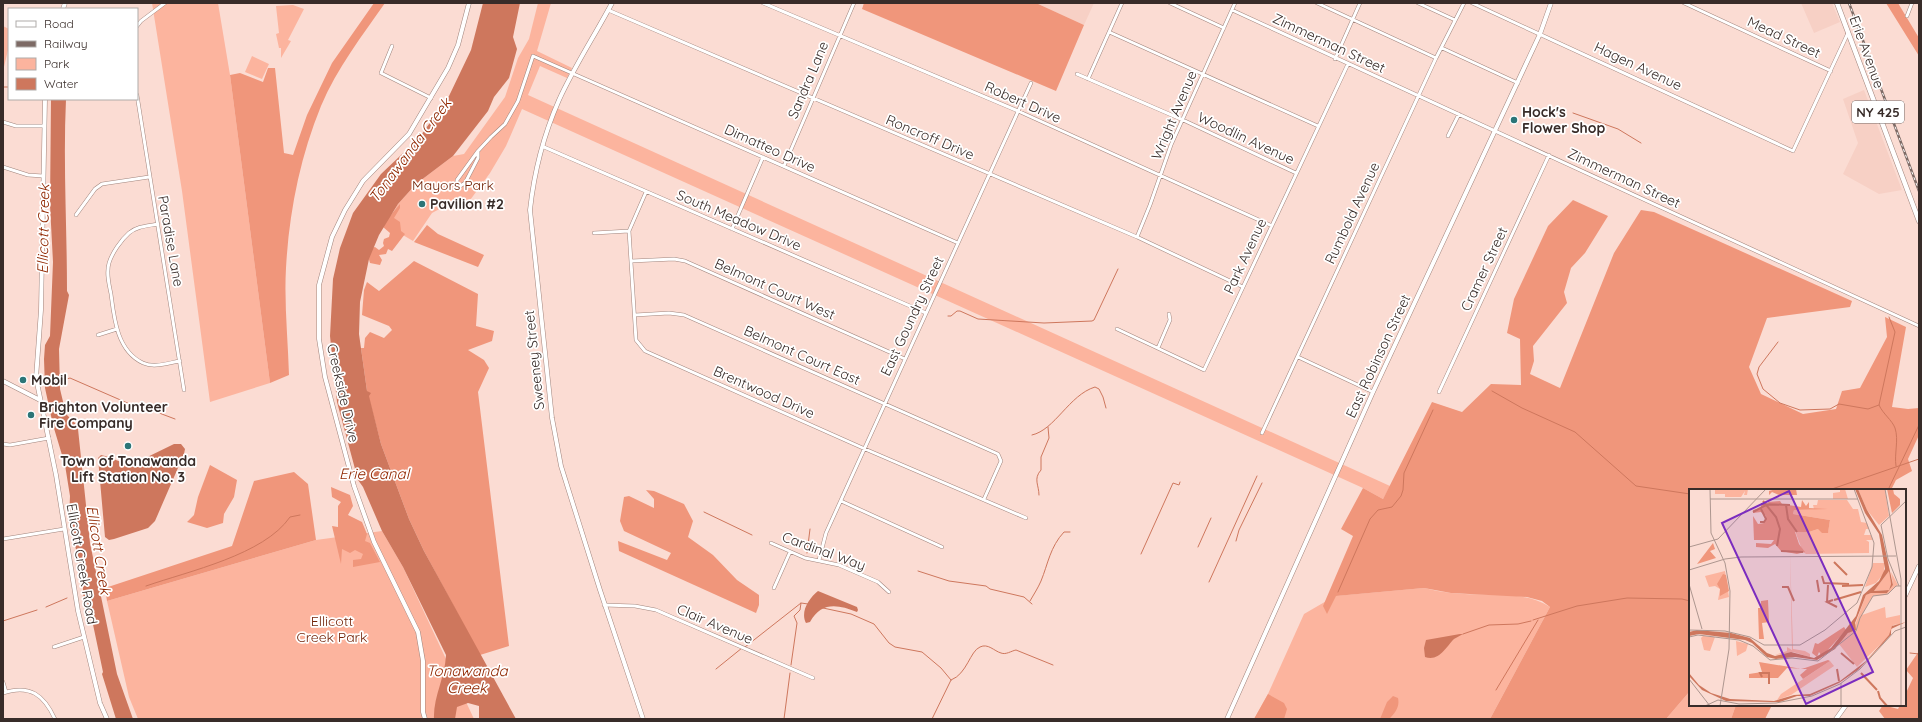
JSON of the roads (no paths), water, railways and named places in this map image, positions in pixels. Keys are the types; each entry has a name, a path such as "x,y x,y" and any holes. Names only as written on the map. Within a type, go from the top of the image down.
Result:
{"main road":[{"name":"Erie Avenue","path":"1837,3 1919,221"}],"street":[{"path":"138,25 165,3"},
{"name":"Creekside Drive","path":"425,719 423,712 423,661 418,632 374,542 354,486 325,377 319,339 319,285 332,237 345,210 363,181 409,134 431,98 455,54 469,3"},
{"name":"Sweeney Street","path":"612,3 559,100 532,185 530,210 552,418 561,466 604,605 643,719"},
{"name":"Robert Drive","path":"763,3 1018,111 1272,226"},
{"name":"Sandra Lane","path":"784,166 854,3"},
{"path":"1088,79 1122,3"},
{"path":"1170,3 1224,28"},
{"name":"Wright Avenue","path":"1137,237 1171,145 1236,3"},
{"path":"1317,3 1436,58"},
{"path":"1335,59 1360,3"},
{"path":"1418,3 1456,20"},
{"name":"Rumbold Avenue","path":"1262,433 1436,58 1464,3"},
{"name":"Hagen Avenue","path":"1472,3 1793,151 1831,70"},
{"name":"East Robinson Street","path":"1227,719 1373,392 1518,83 1540,34 1550,3"},
{"name":"Mead Street","path":"1684,3 1831,70"},
{"path":"1907,16 1912,3"},
{"name":"Roncroff Drive","path":"608,10 812,99 1137,237 1243,287"},
{"name":"Zimmerman Street","path":"1232,10 1335,59 1549,155 1919,326"},
{"path":"1109,32 1318,126"},
{"path":"1831,70 1848,33"},
{"path":"392,46 381,73 431,98"},
{"path":"1442,48 1518,83"},
{"name":"Dimatteo Drive","path":"478,151 504,124 518,101 533,56 958,243"},
{"name":"Park Avenue","path":"1117,329 1204,370 1348,64"},
{"name":"Woodlin Avenue","path":"1077,74 1183,120 1296,173"},
{"name":"East Goundry Street","path":"819,560 824,538 1031,83"},
{"name":"Ellicott Creek Road","path":"45,100 41,310 36,370 40,400 49,438 84,636 100,703 107,719"},
{"name":"Paradise Lane","path":"138,100 184,390"},
{"path":"1448,136 1459,114"},
{"path":"3,122 16,126 44,126"},
{"name":"South Meadow Drive","path":"544,147 926,313"},
{"path":"478,151 478,158 465,183 457,188 457,180 478,151"},
{"name":"Cramer Street","path":"1439,392 1549,155"},
{"path":"732,229 763,157"},
{"path":"3,167 28,175 43,176"},
{"path":"76,215 95,189 102,184 149,177"},
{"name":"Brentwood Drive","path":"646,192 629,231 636,340 645,351 865,449 1026,518"},
{"path":"158,224 139,227 130,232 110,259 108,275 114,321 117,330 128,350 141,362 155,365 180,361"},
{"path":"594,233 629,231"},
{"name":"Belmont Court West","path":"631,261 674,259 685,261 905,359"},
{"name":"Belmont Court East","path":"635,315 668,313 684,315 998,454 1001,461 984,499"},
{"path":"1158,348 1170,320 1169,314"},
{"path":"98,335 117,330"},
{"path":"1298,357 1373,392"},
{"path":"3,381 40,400"},
{"path":"3,444 10,445 49,438"},
{"path":"841,501 942,547"},
{"path":"3,539 64,529"},
{"name":"Cardinal Way","path":"771,543 790,552 832,563 878,582 890,592"},
{"path":"774,588 790,552"},
{"path":"1906,594 1919,566"},
{"name":"Clair Avenue","path":"604,605 635,606 656,610 813,678"},
{"path":"54,647 84,636"},
{"path":"3,682 5,692 20,690 36,694 47,704 55,719"},
{"path":"1836,719 1845,706"}],"water":[{"path":"483,3 520,3 513,37 517,49 509,78 494,97 488,111 453,156 416,184 398,204 379,235 369,259 360,302 359,334 367,391 371,393 369,396 381,444 409,519 424,551 516,719 479,719 479,706 468,703 457,707 455,719 434,719 435,703 444,672 446,655 403,567 382,531 363,487 358,480 337,402 330,336 333,279 340,248 353,213 381,174 419,138 449,96 471,50"},
{"name":"Ellicott Creek","path":"51,100 66,100 65,171 67,291 69,295 59,349 60,389 66,414 75,423 78,429 90,543 117,674 133,719 116,719 102,674 103,672 91,615 83,595 83,580 69,519 70,496 65,465 53,425 45,388 44,359 45,345 50,336 53,262 50,205"},
{"path":"174,444 181,444 185,449 184,454 155,521 148,528 109,540 105,537 98,458 101,455 124,463 133,464"},
{"path":"818,591 857,607 857,612 843,607 830,606 819,611 810,622 806,623 804,614 806,606 811,597"},
{"path":"1463,634 1454,639 1438,656 1430,658 1425,657 1424,648 1426,640"}],"waterway":[{"path":"3,87 8,87"},
{"path":"1573,113 1618,129 1641,143"},
{"path":"948,316 960,311 978,319 1044,323 1092,321 1094,320 1118,269"},
{"path":"1889,317 1895,332 1879,405 1895,428 1897,437 1896,466"},
{"path":"1778,342 1759,367 1757,374 1763,389 1780,403 1800,410 1830,409 1839,404 1868,409 1879,405"},
{"path":"60,381 70,378 132,405 138,405 175,419"},
{"path":"1032,435 1048,427 1077,397 1095,387 1099,389 1106,408"},
{"path":"1492,391 1522,408 1575,432 1636,486 1689,494"},
{"path":"1338,592 1370,519 1378,510 1392,507 1401,496 1403,490 1404,473 1433,410"},
{"path":"1888,489 1919,425"},
{"path":"1039,495 1037,476 1041,470 1041,457 1049,438 1048,427"},
{"path":"1832,489 1919,459"},
{"path":"1209,582 1257,476"},
{"path":"1141,554 1173,483 1179,485 1180,482"},
{"path":"1236,541 1239,530 1262,483"},
{"path":"704,512 752,535"},
{"path":"146,586 204,568 244,552 263,542 278,530 290,517 300,515"},
{"path":"1198,547 1211,518"},
{"path":"807,553 810,529"},
{"path":"1030,601 1041,581 1055,544 1064,532 1070,532"},
{"path":"918,571 949,581 986,586 990,589 1024,597 1032,604"},
{"path":"46,607 67,598"},
{"path":"1533,620 1577,606 1627,598 1682,599 1689,601"},
{"path":"801,603 808,604"},
{"path":"745,647 801,603 800,610 794,616 797,623 791,665"},
{"path":"823,608 851,614 874,624 889,643 895,647 922,652 941,668 951,680"},
{"path":"3,621 37,610"},
{"path":"1496,690 1538,620"},
{"path":"1463,634 1489,625 1518,624 1531,621"},
{"path":"932,719 951,680 961,673 974,653 980,647 986,646 1003,653 1016,650 1053,665"},
{"path":"716,669 742,648"},
{"path":"1910,653 1919,654"},
{"path":"784,719 790,673"}],"railway":[{"path":"1849,3 1919,191"}],"place":[{"name":"Hock's Flower Shop","path":"1514,120"},
{"name":"Pavilion #2","path":"422,204"},
{"name":"Mobil","path":"23,380"},
{"name":"Brighton Volunteer Fire Company","path":"31,415"},
{"name":"Town of Tonawanda Lift Station No. 3","path":"128,446"}],"water label":[{"name":"Tonawanda Creek","path":"410,150"},
{"name":"Erie Canal","path":"374,473"},
{"name":"Tonawanda Creek","path":"467,678"}],"park label":[{"name":"Mayors Park","path":"453,185"},
{"name":"Ellicott Creek Park","path":"332,630"}]}
